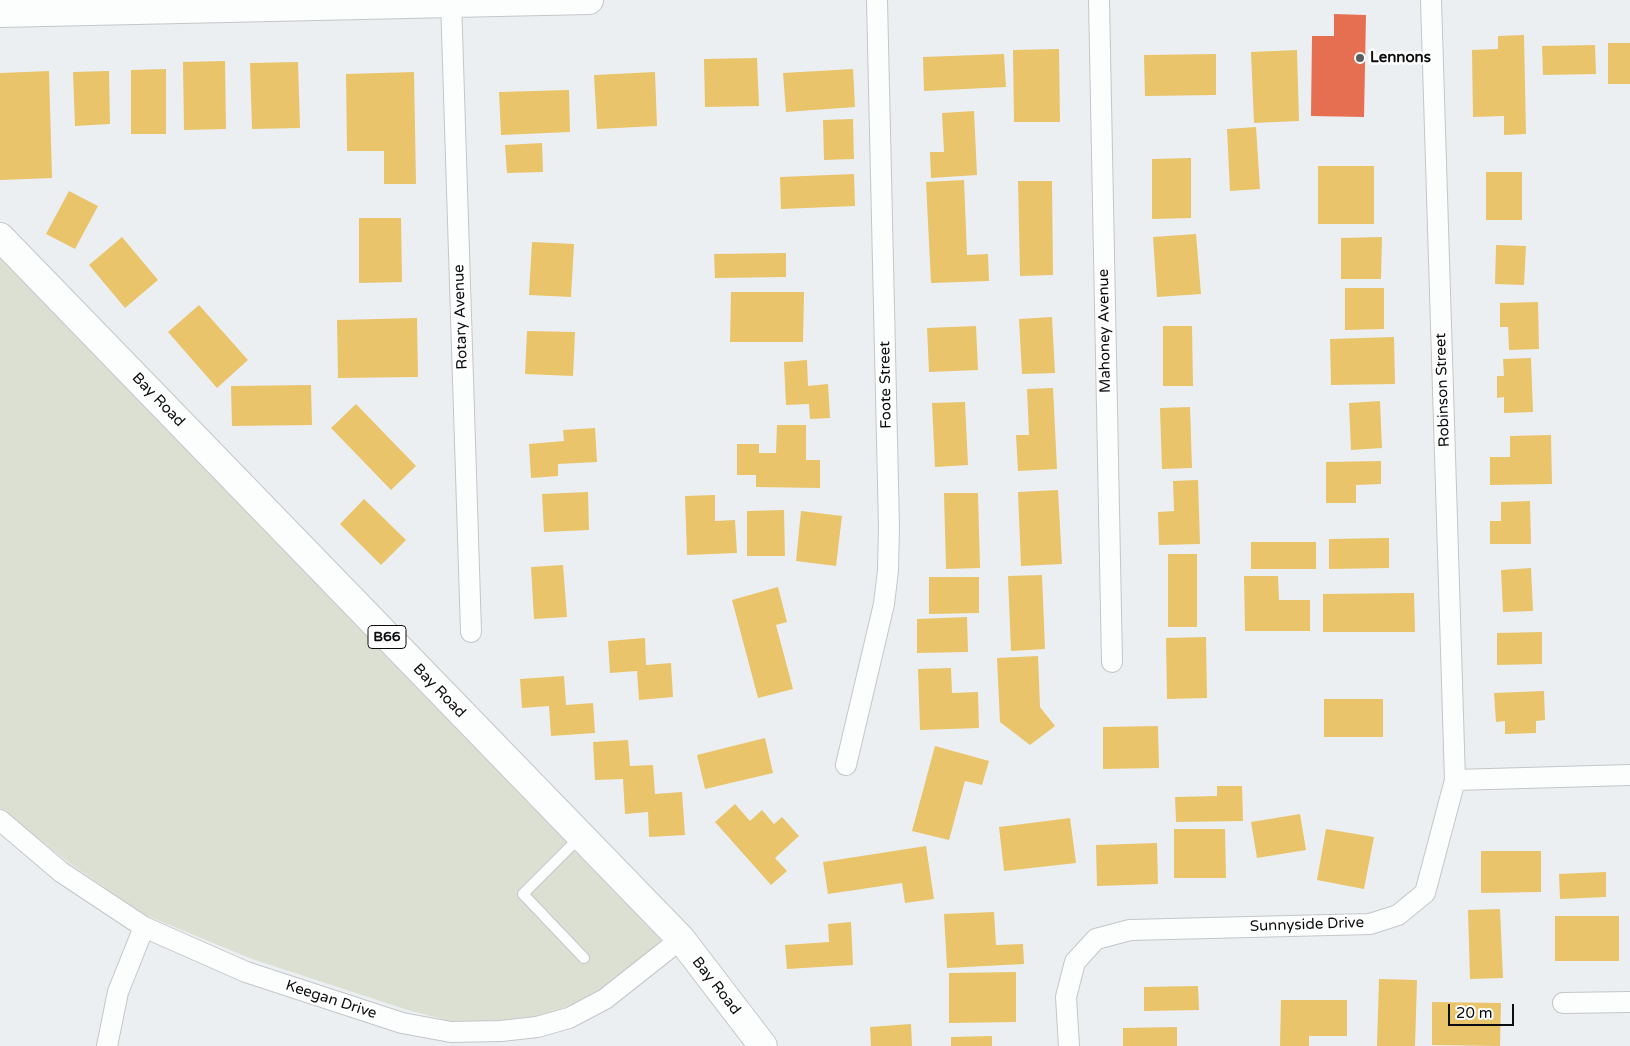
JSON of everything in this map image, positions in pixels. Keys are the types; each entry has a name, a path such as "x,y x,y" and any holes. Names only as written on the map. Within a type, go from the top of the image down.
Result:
{"main road":[{"path":"0,13 451,1 589,0"},
{"name":"Bay Road","path":"0,237 680,939 763,1046"}],"street":[{"name":"Foote Street","path":"846,766 884,604 888,570 889,527 877,0"},
{"name":"Mahoney Avenue","path":"1099,0 1112,662"},
{"name":"Robinson Street","path":"1431,0 1454,780"},
{"name":"Rotary Avenue","path":"451,1 471,632"},
{"path":"1454,780 1630,775"},
{"name":"Sunnyside Drive","path":"1068,1046 1066,997 1075,962 1096,939 1130,930 1370,924 1398,915 1425,893 1454,780"},
{"name":"Keegan Drive","path":"0,820 61,872 144,927 246,972 402,1023 451,1032 501,1031 537,1027 569,1018 605,999 680,939"},
{"path":"107,1046 118,992 144,927"},
{"path":"1562,1002 1630,1002"}],"lane":[{"path":"580,836 523,894 584,958"}],"shaded area":[{"path":"0,258 662,941 602,991 545,1016 500,1021 449,1021 408,1010 252,959 145,915 69,863 0,808"}],"building: Homes":[{"path":"1524,35 1526,134 1504,135 1504,116 1473,117 1472,50 1498,49 1498,36"},
{"path":"1608,43 1630,43 1630,84 1608,84"},
{"path":"1595,45 1596,74 1543,75 1542,46"},
{"path":"1059,49 1060,122 1014,122 1013,50"},
{"path":"1297,50 1299,121 1254,123 1251,52"},
{"path":"1004,54 1006,87 924,91 923,57"},
{"path":"1216,54 1216,95 1145,96 1144,55"},
{"path":"757,58 759,106 705,107 704,59"},
{"path":"225,61 226,129 184,130 183,62"},
{"path":"298,62 300,128 252,129 250,63"},
{"path":"166,69 166,134 131,134 131,70"},
{"path":"853,69 855,107 786,112 783,73"},
{"path":"49,71 52,178 0,180 0,73"},
{"path":"109,71 110,124 75,126 73,72"},
{"path":"414,72 416,184 384,184 384,151 347,151 346,74"},
{"path":"655,72 657,126 597,129 594,75"},
{"path":"569,90 570,132 501,135 499,92"},
{"path":"974,111 977,175 931,178 930,152 944,152 942,113"},
{"path":"853,119 854,159 824,160 823,120"},
{"path":"1256,127 1260,189 1230,191 1227,129"},
{"path":"542,143 543,172 507,173 505,145"},
{"path":"1191,158 1191,218 1152,219 1152,159"},
{"path":"1318,166 1374,166 1374,224 1318,224"},
{"path":"1486,172 1522,172 1522,220 1486,220"},
{"path":"854,174 855,206 781,209 780,177"},
{"path":"964,180 967,255 988,254 989,281 931,283 926,182"},
{"path":"1018,181 1052,181 1053,275 1020,276"},
{"path":"69,191 98,206 75,249 46,234"},
{"path":"359,218 401,218 402,282 359,283"},
{"path":"1196,234 1201,294 1157,297 1153,237"},
{"path":"122,237 158,280 125,308 89,265"},
{"path":"1382,237 1381,279 1341,279 1341,238"},
{"path":"532,242 574,244 571,297 529,295"},
{"path":"1496,245 1526,246 1524,285 1495,284"},
{"path":"786,253 786,277 715,278 714,254"},
{"path":"1345,288 1384,288 1384,329 1345,330"},
{"path":"731,292 804,292 803,342 730,342"},
{"path":"1538,302 1539,349 1509,350 1508,327 1500,327 1500,303"},
{"path":"199,305 248,360 217,388 168,332"},
{"path":"1052,317 1055,373 1022,374 1019,319"},
{"path":"417,318 418,377 338,378 337,320"},
{"path":"976,326 978,370 929,372 927,328"},
{"path":"1163,326 1192,326 1193,386 1163,386"},
{"path":"527,331 575,332 573,376 525,374"},
{"path":"1394,337 1395,384 1331,385 1330,339"},
{"path":"1531,358 1533,412 1504,413 1504,397 1497,398 1497,376 1504,376 1503,359"},
{"path":"807,360 808,386 828,384 830,418 810,419 809,404 786,405 784,362"},
{"path":"311,385 312,425 232,426 231,386"},
{"path":"1053,388 1057,469 1018,471 1016,435 1029,435 1027,389"},
{"path":"1380,401 1382,448 1351,450 1349,403"},
{"path":"965,402 968,465 935,467 932,403"},
{"path":"356,404 416,466 391,490 331,428"},
{"path":"1190,407 1192,468 1162,469 1160,408"},
{"path":"777,425 806,425 806,460 820,460 820,488 756,487 756,475 737,475 737,444 759,444 759,453 776,453"},
{"path":"595,428 597,462 558,464 558,476 531,478 529,444 564,441 563,430"},
{"path":"1551,435 1552,484 1490,485 1490,457 1510,457 1510,436"},
{"path":"1381,461 1381,484 1356,485 1356,503 1326,503 1326,462"},
{"path":"1198,480 1200,544 1159,545 1158,512 1174,511 1173,481"},
{"path":"1058,490 1062,564 1021,566 1018,492"},
{"path":"588,492 589,530 544,532 542,494"},
{"path":"944,493 978,493 980,568 946,569"},
{"path":"715,495 715,521 735,520 737,553 687,555 685,496"},
{"path":"364,499 406,540 381,565 340,524"},
{"path":"1530,501 1531,544 1490,544 1490,521 1501,521 1501,502"},
{"path":"784,510 785,556 747,556 747,511"},
{"path":"801,511 842,516 836,566 796,561"},
{"path":"1389,538 1389,568 1329,569 1329,539"},
{"path":"1251,542 1316,542 1316,569 1251,569"},
{"path":"1168,554 1197,554 1197,627 1168,627"},
{"path":"563,565 567,617 534,619 531,567"},
{"path":"1531,568 1533,611 1503,612 1501,570"},
{"path":"1042,575 1045,649 1011,651 1008,576"},
{"path":"1244,576 1278,576 1279,600 1310,600 1310,631 1245,631"},
{"path":"929,577 979,577 979,613 929,614"},
{"path":"778,587 787,622 776,625 793,689 758,698 732,600"},
{"path":"1414,593 1415,632 1323,632 1323,594"},
{"path":"967,617 968,652 917,653 917,619"},
{"path":"1542,632 1542,664 1497,665 1497,633"},
{"path":"1206,637 1207,698 1167,699 1166,638"},
{"path":"645,638 646,665 671,663 673,697 639,700 637,671 610,673 608,641"},
{"path":"1038,656 1040,707 1055,726 1030,745 1000,722 997,658"},
{"path":"951,668 952,693 978,692 979,728 920,730 918,669"},
{"path":"564,676 566,705 593,703 595,733 551,736 549,706 522,708 520,679"},
{"path":"1544,691 1545,720 1536,721 1536,733 1505,734 1505,721 1496,722 1494,693"},
{"path":"1324,699 1383,699 1383,737 1324,737"},
{"path":"1158,726 1159,768 1103,769 1103,727"},
{"path":"765,738 773,773 705,789 697,755"},
{"path":"628,740 630,766 653,765 655,794 682,792 685,835 649,837 648,812 625,814 623,779 595,780 593,742"},
{"path":"935,746 989,761 982,785 965,781 949,840 912,831"},
{"path":"1217,786 1242,786 1243,821 1176,822 1175,797 1217,796"},
{"path":"735,804 750,821 762,810 774,824 782,817 799,836 775,858 787,871 771,885 715,822"},
{"path":"1300,814 1306,850 1257,858 1251,822"},
{"path":"1070,818 1076,863 1004,871 999,827"},
{"path":"1174,829 1225,829 1226,878 1174,878"},
{"path":"1326,829 1374,837 1364,889 1317,880"},
{"path":"1157,843 1158,884 1097,886 1096,845"},
{"path":"926,846 934,899 905,903 902,883 828,894 823,862"},
{"path":"1481,851 1541,851 1541,892 1481,893"},
{"path":"1606,872 1606,897 1560,899 1559,874"},
{"path":"1500,909 1503,978 1470,979 1468,910"},
{"path":"994,912 996,945 1023,944 1024,964 947,968 944,914"},
{"path":"1555,916 1619,916 1619,961 1555,961"},
{"path":"851,922 853,965 787,969 785,945 829,942 828,924"},
{"path":"1016,972 1016,1022 949,1023 949,973"},
{"path":"1379,979 1417,980 1415,1046 1377,1046"},
{"path":"1198,986 1199,1010 1144,1011 1144,987"},
{"path":"1281,1000 1347,1000 1347,1036 1309,1036 1309,1046 1280,1046"},
{"path":"1432,1002 1501,1003 1500,1046 1432,1045"},
{"path":"911,1024 912,1046 871,1046 870,1027"},
{"path":"1177,1027 1177,1046 1123,1046 1123,1028"},
{"path":"992,1036 992,1046 951,1046 951,1037"}],"building: Shops":[{"path":"1334,14 1366,15 1364,117 1311,116 1312,36 1334,36"}],"place":[{"name":"Lennons","path":"1360,58"}]}
